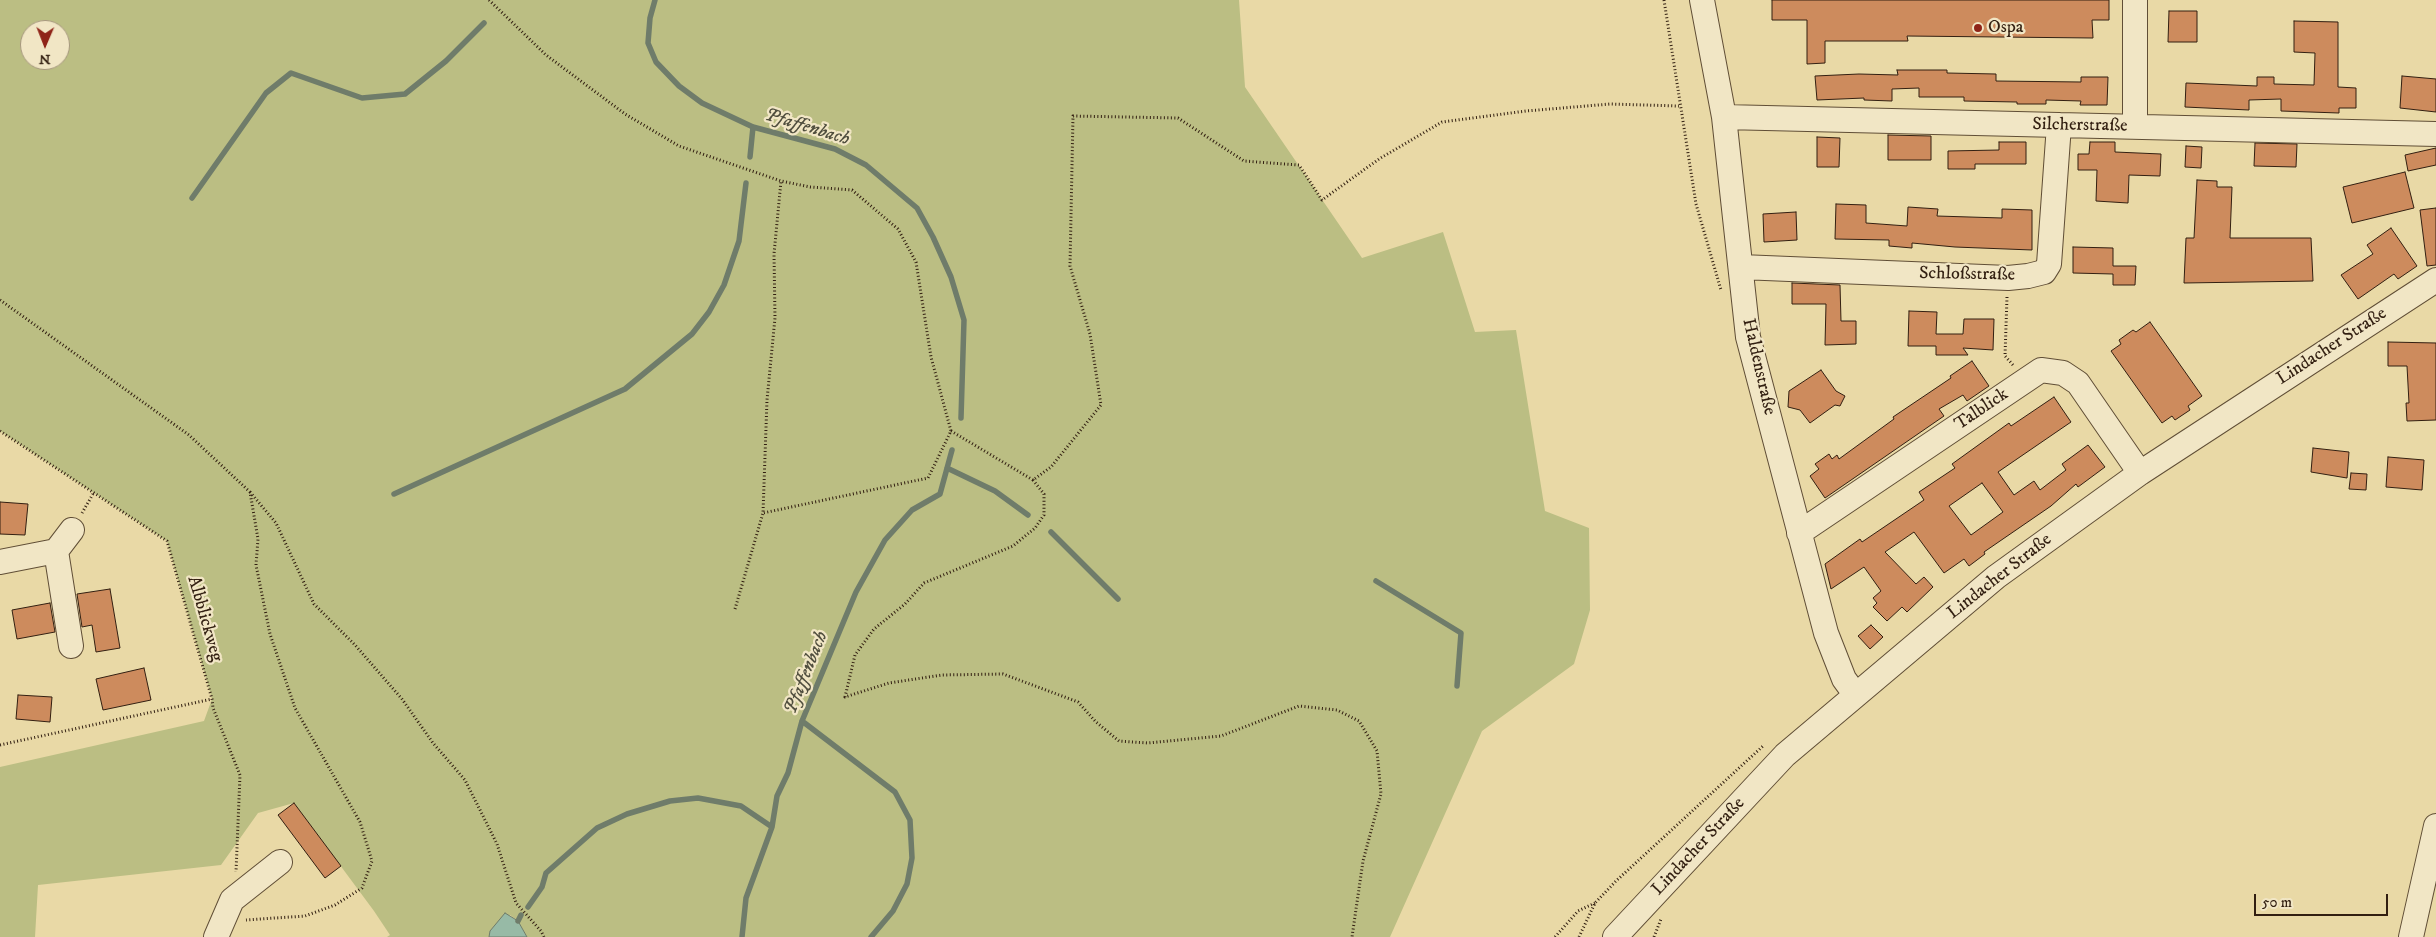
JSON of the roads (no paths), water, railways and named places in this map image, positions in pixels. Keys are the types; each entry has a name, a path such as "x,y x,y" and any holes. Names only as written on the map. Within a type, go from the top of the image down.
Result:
{"street":[{"name":"Haldenstraße","path":"1702,0 1724,117 1748,337 1826,634 1844,679 1855,694"},
{"path":"2135,0 2135,127"},
{"name":"Silcherstraße","path":"1724,117 2436,134"},
{"name":"Schloßstraße","path":"1741,267 2008,278 2044,272 2049,264 2059,125"},
{"name":"Lindacher Straße","path":"1615,937 1784,755 1996,577 2140,473 2436,280"},
{"name":"Talblick","path":"1799,533 2041,370 2063,373 2078,383 2140,473"},
{"path":"0,562 56,551 72,530"},
{"path":"56,551 71,646"},
{"path":"2410,937 2436,826"},
{"path":"223,919 280,862"}],"waterway":[{"name":"Pfaffenbach","path":"655,0 650,18 648,43 656,62 679,86 702,103 753,127 835,149 866,165 917,208 933,237 951,277 964,320 961,418"},
{"path":"192,198 266,93 291,73 362,98 405,94 446,61 484,23"},
{"path":"750,157 753,127"},
{"path":"394,494 625,389 692,334 709,312 724,285 739,241 746,183"},
{"name":"Pfaffenbach","path":"742,937 746,898 772,827 777,796 788,773 802,721 856,592 885,540 912,510 940,494 952,450"},
{"path":"947,468 995,491 1028,515"},
{"path":"1051,532 1118,599"},
{"path":"1376,581 1461,633 1457,686"},
{"path":"802,721 895,792 910,820 912,858 907,884 893,911 871,937"},
{"path":"528,907 542,887 546,873 597,828 627,814 670,801 698,798 741,806 772,827"},
{"path":"518,921 521,915"}],"place":[{"name":"Ospa","path":"1978,28"}]}
